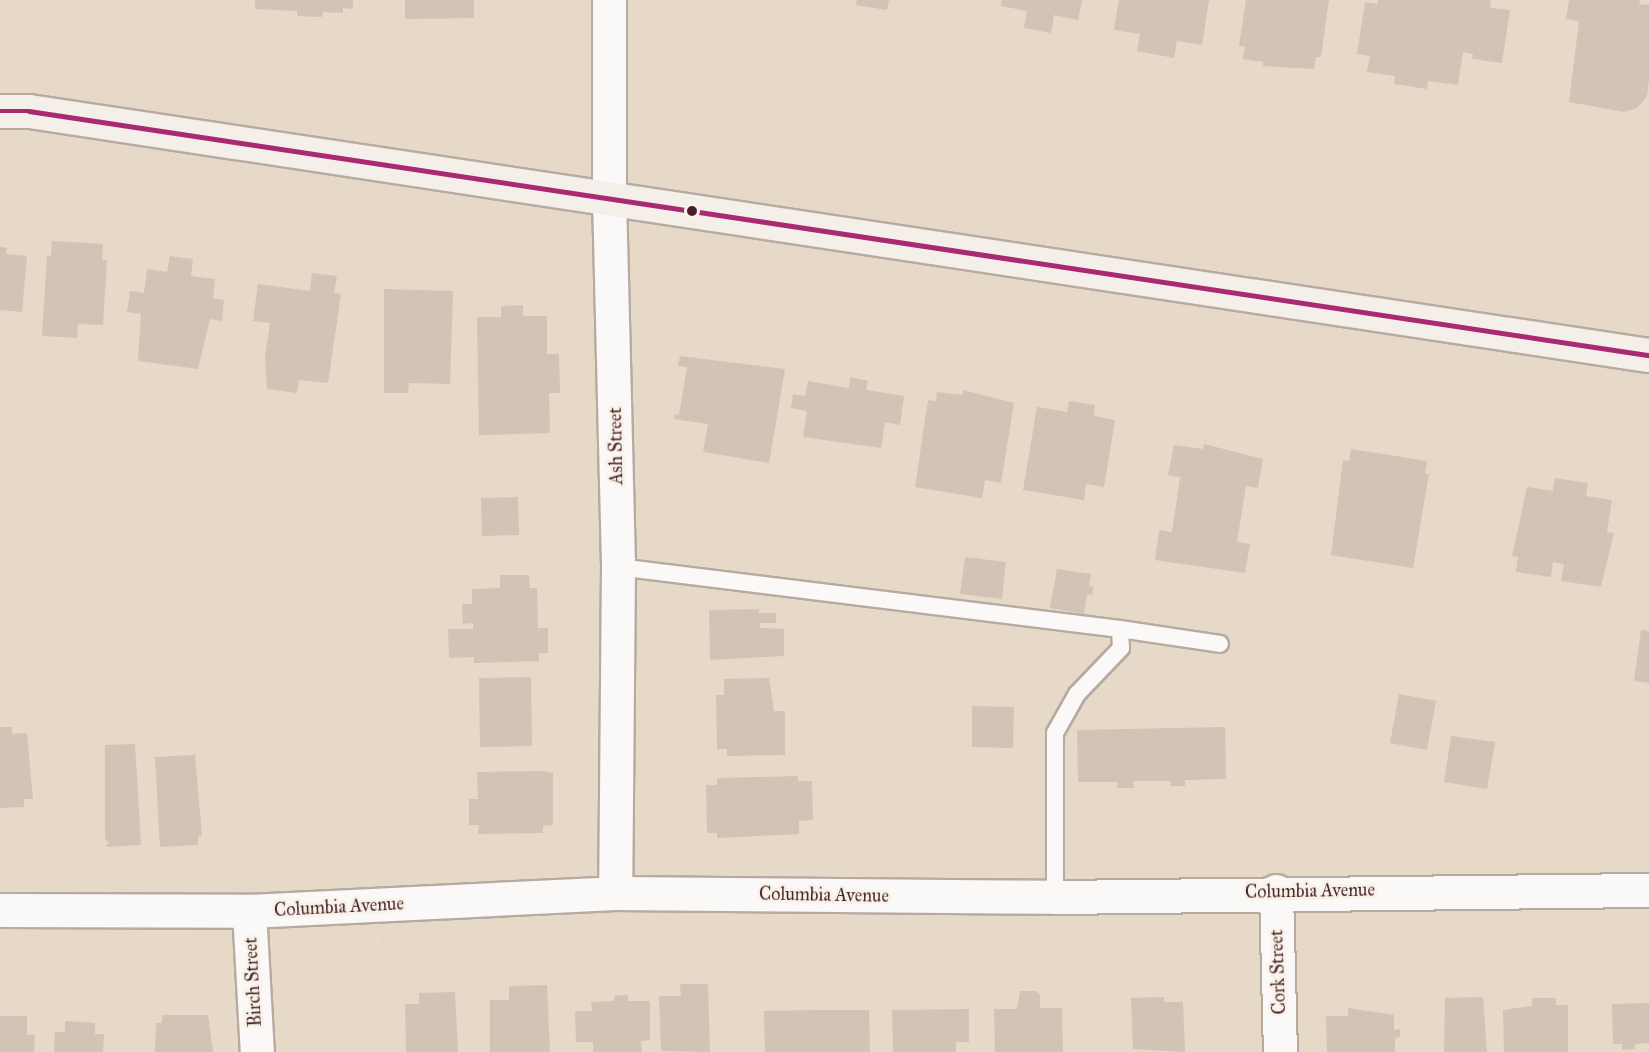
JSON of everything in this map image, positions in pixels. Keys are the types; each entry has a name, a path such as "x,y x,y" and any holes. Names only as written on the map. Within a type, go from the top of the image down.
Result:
{"main road":[{"path":"0,111 41,112 609,196 1649,355"}],"street":[{"name":"Ash Street","path":"609,0 609,196 618,567 615,892"},
{"name":"Columbia Avenue","path":"0,910 249,911 615,892 1055,897 1276,891 1649,890"},
{"name":"Cork Street","path":"1276,891 1280,1052"},
{"name":"Birch Street","path":"249,911 257,1052"}],"lane":[{"path":"618,567 1120,629 1220,644"},
{"path":"1055,897 1055,733 1077,694 1121,648 1120,629"}],"building":[{"path":"255,0 353,0 353,9 343,8 343,13 323,12 322,17 297,16 297,11 255,9"},
{"path":"405,0 474,0 474,18 405,19"},
{"path":"857,0 889,0 887,10 856,5"},
{"path":"1002,0 1082,0 1078,20 1054,15 1051,33 1024,28 1027,11 1001,6"},
{"path":"1119,0 1209,0 1202,45 1177,41 1174,58 1137,51 1140,34 1114,30"},
{"path":"1246,0 1329,0 1321,57 1316,57 1314,69 1263,66 1263,62 1243,59 1245,46 1239,46"},
{"path":"1378,0 1491,0 1490,8 1510,10 1502,63 1472,59 1473,54 1463,52 1458,85 1428,81 1427,89 1394,84 1395,76 1367,72 1370,56 1357,54 1365,2 1378,4"},
{"path":"1569,0 1640,0 1639,4 1649,5 1649,80 1647,96 1637,108 1624,112 1569,102 1579,21 1566,19"},
{"path":"52,241 103,244 102,260 107,260 103,325 78,324 77,338 42,336 47,255 51,256"},
{"path":"0,247 7,248 6,254 27,256 22,312 0,310"},
{"path":"170,256 193,259 191,276 215,279 213,298 224,300 222,321 210,319 198,369 138,361 141,314 127,312 130,291 144,293 147,269 167,272"},
{"path":"312,273 337,276 334,293 341,294 328,383 299,380 297,393 267,389 265,357 270,323 253,321 258,284 310,291"},
{"path":"384,289 453,291 450,384 409,383 408,393 384,393"},
{"path":"523,305 523,316 547,316 547,354 559,354 560,393 549,393 550,433 479,435 477,317 501,317 501,306"},
{"path":"680,356 785,369 769,463 703,452 708,424 674,419 675,414 679,415 687,367 678,366"},
{"path":"850,377 868,381 866,390 904,396 900,425 885,422 881,448 803,437 807,411 791,408 793,394 805,396 808,381 849,388"},
{"path":"963,390 1014,403 1001,483 985,480 982,498 915,487 928,400 936,401 937,392 962,395"},
{"path":"1069,401 1095,405 1094,416 1115,420 1104,487 1086,484 1084,500 1023,490 1037,407 1067,412"},
{"path":"1204,444 1263,459 1258,488 1246,486 1237,542 1250,544 1245,573 1155,560 1159,530 1172,532 1180,477 1168,475 1174,445 1203,449"},
{"path":"1351,449 1427,461 1425,474 1429,474 1413,568 1331,555 1343,460 1349,461"},
{"path":"1555,478 1588,483 1586,496 1612,500 1607,532 1614,533 1601,587 1561,581 1564,564 1553,562 1551,577 1516,572 1518,557 1512,556 1527,487 1553,491"},
{"path":"518,497 519,535 482,536 481,498"},
{"path":"965,557 1006,562 1002,599 960,594"},
{"path":"1057,569 1091,574 1089,586 1094,587 1092,595 1087,594 1084,614 1050,608"},
{"path":"500,575 529,575 530,588 537,588 538,628 548,628 548,653 539,653 539,661 474,663 474,657 449,658 448,629 473,629 473,623 463,624 462,604 472,604 472,589 500,588"},
{"path":"759,609 759,613 776,613 776,623 759,623 760,628 784,629 784,656 710,660 709,610"},
{"path":"1641,630 1649,631 1649,683 1634,681"},
{"path":"531,677 532,746 480,747 479,678"},
{"path":"769,678 774,711 785,711 785,755 727,756 727,749 717,749 716,695 724,695 724,679"},
{"path":"1399,694 1436,701 1427,750 1390,743"},
{"path":"972,706 1014,707 1013,748 972,747"},
{"path":"0,727 12,727 12,734 27,733 33,799 24,799 24,807 0,808"},
{"path":"1225,727 1226,779 1185,780 1185,786 1171,786 1171,781 1133,781 1134,788 1117,788 1117,782 1078,782 1077,730"},
{"path":"1451,736 1495,742 1487,789 1444,782"},
{"path":"135,744 141,845 105,847 109,843 105,839 105,745"},
{"path":"195,755 202,836 198,836 198,845 160,847 155,757"},
{"path":"542,771 553,773 553,825 543,826 543,833 478,834 479,825 469,825 469,799 478,799 477,772"},
{"path":"798,776 798,781 812,781 813,820 799,821 799,834 717,838 717,833 707,833 706,785 717,785 717,778"},
{"path":"680,984 708,984 710,1052 661,1051 659,996 681,996"},
{"path":"547,985 550,1052 490,1052 490,1000 509,1000 509,986"},
{"path":"1020,991 1036,991 1040,995 1040,1008 1062,1008 1063,1052 995,1052 994,1009 1017,1009"},
{"path":"455,992 458,1052 406,1052 405,1004 419,1004 419,993"},
{"path":"628,995 628,1001 650,1001 650,1040 641,1041 642,1052 593,1052 593,1042 576,1042 575,1011 592,1011 591,1002 614,1001 614,996"},
{"path":"1164,997 1164,1002 1183,1002 1185,1052 1133,1049 1131,998"},
{"path":"1483,997 1487,1052 1444,1052 1445,998"},
{"path":"1532,998 1556,998 1556,1005 1568,1005 1568,1052 1504,1052 1503,1010 1532,1006"},
{"path":"1649,1003 1649,1043 1635,1044 1635,1049 1622,1050 1622,1044 1613,1044 1612,1004"},
{"path":"1348,1008 1394,1015 1394,1030 1400,1029 1400,1037 1395,1038 1395,1052 1327,1052 1326,1016 1348,1016"},
{"path":"969,1009 969,1042 956,1042 956,1052 893,1052 892,1010"},
{"path":"869,1010 870,1052 765,1052 764,1011"},
{"path":"162,1015 208,1015 213,1052 155,1052 156,1023 162,1023"},
{"path":"0,1016 27,1016 27,1035 35,1035 34,1052 0,1052"},
{"path":"65,1021 95,1023 95,1034 104,1034 103,1052 54,1052 55,1032 65,1032"}],"transit line":[{"path":"0,111 29,111 1649,355"}]}
